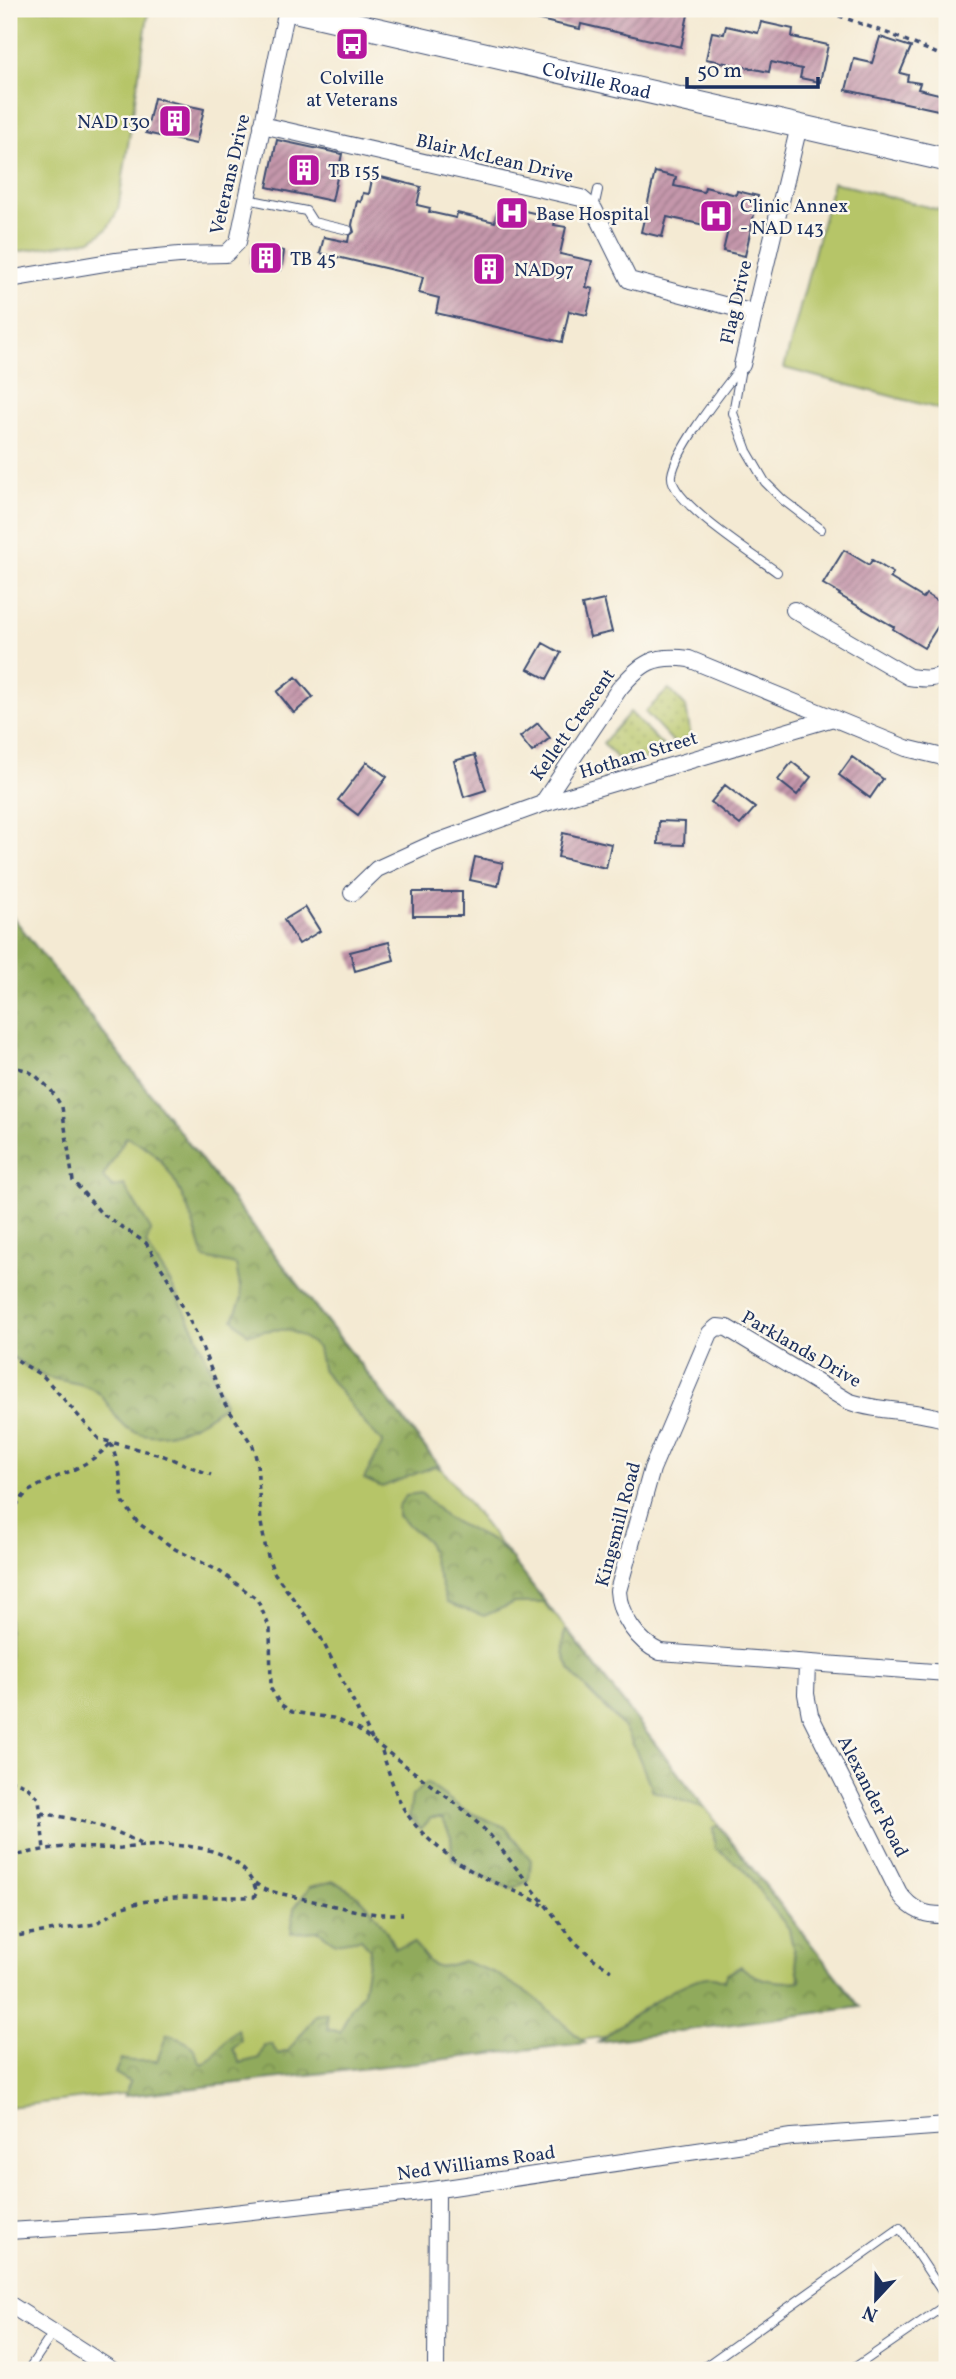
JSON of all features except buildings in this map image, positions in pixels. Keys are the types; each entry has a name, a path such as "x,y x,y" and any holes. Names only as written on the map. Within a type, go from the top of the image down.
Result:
{"street":[{"name":"Veterans Drive","path":"9,279 116,261 226,254 238,242 288,9"},
{"name":"Colville Road","path":"288,9 947,160"},
{"name":"Blair McLean Drive","path":"262,125 306,129 542,184 581,198 594,209"},
{"name":"Flag Drive","path":"742,365 799,126"},
{"path":"594,209 629,279 754,313"},
{"path":"794,610 909,677 926,679 945,675 947,672"},
{"name":"Kellett Crescent","path":"542,804 619,689 633,672 657,658 672,656 689,659 833,718"},
{"path":"833,718 906,748 947,758"},
{"name":"Hotham Street","path":"352,892 377,869 434,843 542,804 833,718"},
{"name":"Parklands Drive","path":"718,1327 727,1328 848,1401 947,1420"},
{"name":"Kingsmill Road","path":"718,1327 710,1334 646,1486 619,1583 620,1608 644,1643 660,1652 947,1673"},
{"name":"Alexander Road","path":"807,1664 806,1694 810,1715 900,1893 912,1908 921,1912 947,1915"},
{"name":"Ned Williams Road","path":"9,2231 154,2222 437,2190 792,2137 947,2126"},
{"path":"436,2370 437,2190"},
{"path":"9,2304 112,2370"}],"lane":[{"path":"594,209 598,190"},
{"path":"247,199 306,211 313,222 348,230"},
{"path":"742,365 733,412 747,451 765,482 783,500 821,529"},
{"path":"742,365 699,425 679,457 671,476 674,489 688,506 777,572"},
{"path":"700,2370 900,2228 947,2302 851,2370"},
{"path":"28,2370 53,2333"}],"path":[{"path":"820,9 947,58"},
{"path":"9,1066 35,1075 51,1090 62,1107 73,1181 101,1213 146,1244 169,1280 197,1335 225,1404 253,1446 257,1462 261,1523 272,1572 319,1634 372,1739"},
{"path":"9,1355 44,1377 99,1439 164,1456 211,1475"},
{"path":"111,1443 119,1468 123,1502 138,1523 175,1549 219,1571 257,1599 270,1628 271,1689 279,1704 292,1712 333,1718 357,1729 464,1810 490,1835 546,1906 594,1959 611,1970"},
{"path":"9,1514 28,1491 80,1468 111,1443"},
{"path":"381,1749 398,1799 410,1818 433,1842 452,1859 481,1876 546,1906"},
{"path":"9,1780 24,1785 39,1799 44,1850"},
{"path":"41,1813 124,1833 140,1844"},
{"path":"9,1857 66,1847 122,1847 140,1844 203,1848 222,1854 241,1866 254,1882 265,1890 357,1911 402,1914"},
{"path":"9,1937 95,1924 123,1906 175,1897 254,1897 257,1892 254,1882"}],"green space":[{"path":"9,9 149,9 118,210 107,229 91,240 9,253"},
{"path":"833,182 947,212 947,411 784,368"},
{"path":"669,689 686,707 691,737 677,746 645,712"},
{"path":"630,712 664,747 627,769 603,743"},
{"path":"9,912 860,2007 9,2107"},
{"path":"9,912 442,1470 435,1466 382,1487 364,1479 383,1442 366,1425 322,1369 318,1348 286,1330 248,1334 233,1319 242,1298 236,1265 204,1258 184,1201 170,1173 150,1150 126,1137 103,1177 113,1188 124,1185 151,1230 146,1244 169,1280 197,1335 225,1404 204,1419 179,1431 152,1435 139,1433 122,1424 104,1399 91,1388 41,1375 9,1355"},
{"path":"421,1493 447,1518 496,1543 511,1558 554,1614 544,1603 514,1603 484,1616 447,1603 427,1541 398,1516 398,1507 406,1495"},
{"path":"566,1630 705,1808 653,1791 623,1727 580,1683 571,1670 564,1657 562,1644"},
{"path":"427,1783 464,1810 505,1827 531,1860 529,1881 511,1889 481,1876 452,1859 451,1836 442,1818 431,1818 421,1829 409,1818 412,1796"},
{"path":"718,1825 860,2007 598,2042 637,2013 671,1992 701,1978 713,1977 724,1981 726,1975 741,1966 768,1980 800,1981 789,1929 744,1869 715,1848 713,1828"},
{"path":"334,1881 355,1894 371,1909 395,1948 414,1943 434,1966 463,1961 495,1973 534,1997 585,2043 124,2096 130,2082 115,2073 121,2059 157,2061 167,2034 192,2046 203,2065 237,2029 241,2040 233,2049 240,2063 259,2058 264,2046 271,2044 278,2054 288,2051 316,2015 327,2013 328,2029 340,2032 351,2008 363,1992 370,1949 361,1939 335,1943 319,1931 291,1933 294,1908 310,1887"}],"place":[{"name":"Colville at Veterans","path":"352,44"},
{"name":"NAD 130","path":"175,121"},
{"name":"TB 155","path":"304,170"},
{"name":"Base Hospital","path":"512,213"},
{"name":"Clinic Annex - NAD 143","path":"716,216"},
{"name":"TB 45","path":"266,258"},
{"name":"NAD97","path":"489,269"}]}
